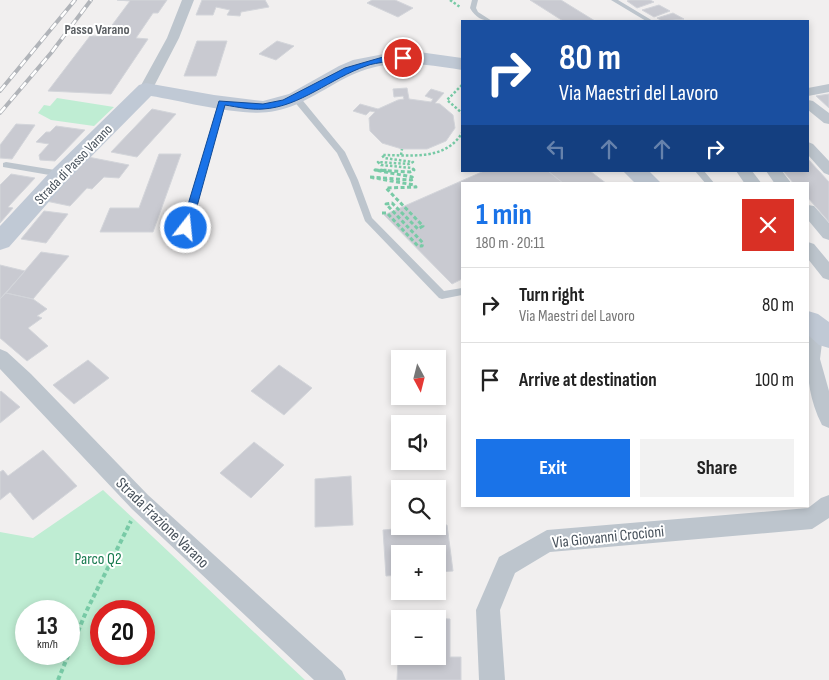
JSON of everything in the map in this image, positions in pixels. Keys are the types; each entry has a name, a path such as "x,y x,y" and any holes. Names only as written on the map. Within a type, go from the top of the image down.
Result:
{"street":[{"path":"188,0 174,38 146,89 263,107 296,98 348,69 390,58 440,59 461,64"},
{"path":"809,92 829,88"},
{"name":"Strada di Passo Varano","path":"0,241 61,174 146,89"},
{"path":"809,105 829,120"},
{"path":"809,148 829,170"},
{"path":"613,172 626,182"},
{"path":"635,172 648,182"},
{"path":"744,172 752,182"},
{"path":"774,172 782,182"},
{"path":"809,211 829,234"},
{"path":"809,249 829,274"},
{"path":"809,302 820,325 810,359 824,409 829,419"},
{"name":"Strada Frazione Varano","path":"0,357 140,502 333,680"},
{"name":"Via Giovanni Crocioni","path":"492,680 488,610 507,565 547,541 812,518 829,505"}],"lane":[{"path":"474,0 473,8 476,13 487,20"},
{"path":"614,0 648,20"},
{"path":"296,98 341,152 368,218 442,294 461,292"},
{"path":"186,228 222,102"},
{"path":"6,166 61,174"},
{"path":"700,172 709,182"}],"path":[{"path":"461,86 447,100 461,112"},
{"path":"380,215 381,213 388,213 418,246 422,246 423,243 386,204 392,203 418,229 423,226 386,188 416,187 414,185 369,177 414,179 375,170 410,172 414,170 412,168 378,162 413,162 384,158 382,155 430,155 456,143 461,135"},
{"path":"436,145 441,150"},
{"path":"401,156 402,149"},
{"path":"58,680 86,612 140,502"}],"green space":[{"path":"57,98 114,107 94,126 51,120 38,113 44,105 50,106"},
{"name":"Parco Q2","path":"103,490 305,680 0,680 0,532 33,538"}],"building":[{"path":"117,0 167,0 158,13 153,13 136,38 148,39 111,94 48,91 90,36 104,36 130,1"},
{"path":"202,0 265,0 269,7 241,12 240,16 227,15 230,10 216,7 213,15 196,15"},
{"path":"372,0 395,0 413,8 398,17 367,3"},
{"path":"530,0 561,0 593,20 561,20"},
{"path":"650,0 654,2 637,8 627,1"},
{"path":"659,5 670,11 654,17 642,10"},
{"path":"673,13 684,19 660,20 657,18"},
{"path":"197,41 227,41 216,76 184,76"},
{"path":"277,41 294,46 276,60 259,54"},
{"path":"407,88 409,99 431,102 433,99 425,96 431,89 444,93 435,103 440,104 453,115 455,128 446,141 427,149 402,149 382,143 370,131 369,118 375,112 370,111 366,115 353,111 360,104 378,109 404,99 403,96 394,97 393,89"},
{"path":"829,94 829,108 816,96"},
{"path":"152,109 176,114 137,157 111,152"},
{"path":"16,124 35,125 12,159 0,158 0,145"},
{"path":"56,126 85,130 55,161 40,160 39,155 49,144 36,142 46,132 50,132"},
{"path":"159,154 181,154 153,232 100,232 110,208 139,208"},
{"path":"88,157 129,165 119,178 104,177 92,189 87,188 70,206 46,201"},
{"path":"809,160 829,182 829,222 809,199 809,182 792,182 784,172 809,172"},
{"path":"482,172 549,172 562,182 461,182 461,280 452,284 384,215"},
{"path":"549,172 591,172 604,182 562,182"},
{"path":"11,174 35,178 8,207 13,208 0,223 0,185"},
{"path":"44,211 68,214 46,243 21,239"},
{"path":"41,252 69,256 33,299 6,293"},
{"path":"0,265 25,271 0,299"},
{"path":"6,293 33,299 47,309 37,316 42,318 28,328 48,346 27,361 0,338 0,299"},
{"path":"88,360 109,378 74,404 53,385"},
{"path":"279,365 312,388 284,415 251,391"},
{"path":"0,392 20,407 0,423"},
{"path":"254,442 284,465 251,498 220,473"},
{"path":"43,450 77,486 33,520 10,492 0,500 0,472 3,470 8,476"},
{"path":"351,476 353,525 315,527 315,479"},
{"path":"447,525 453,571 446,571 446,545 391,545 391,576 386,576 383,530 391,529 391,535 446,535"},
{"path":"446,619 450,619 450,657 461,657 461,680 397,680 398,665 446,665"}],"railway":[{"path":"0,91 75,0"},
{"path":"0,113 51,53 91,0"}],"district":[{"name":"Passo Varano","path":"97,29"}],"route":[{"path":"186,228 222,102 263,107 286,102 348,69 368,62 403,58"}]}
